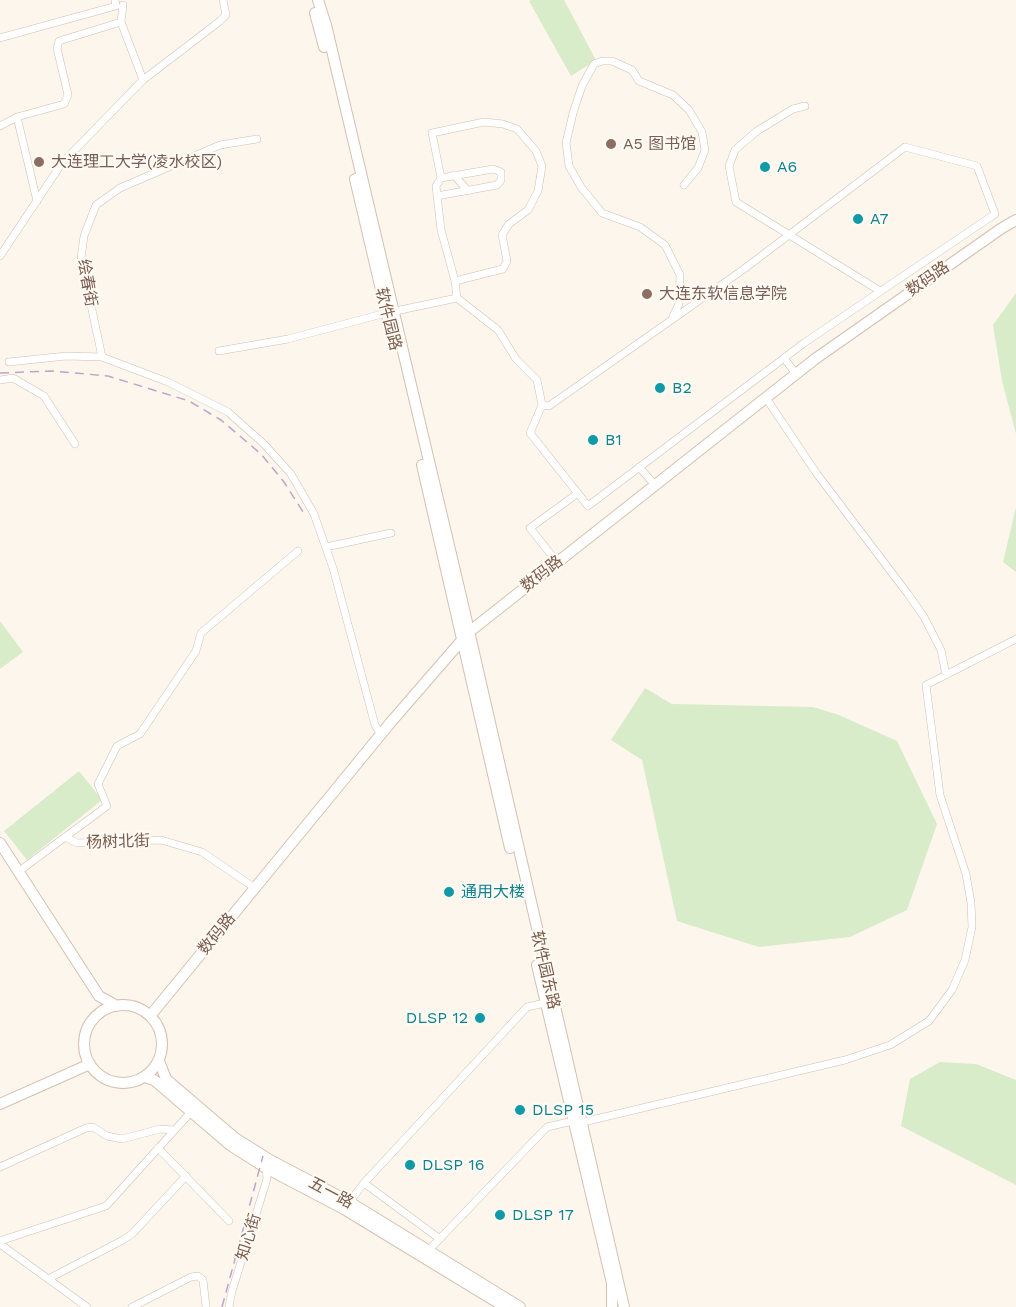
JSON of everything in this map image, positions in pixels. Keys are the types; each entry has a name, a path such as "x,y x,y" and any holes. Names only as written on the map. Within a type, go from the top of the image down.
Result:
{"main road":[{"name":"软件园路","path":"311,0 463,605 466,635"},
{"name":"软件园路","path":"318,0 326,26 466,635"},
{"name":"数码路","path":"150,1016 466,635 796,374 992,234 1016,220"},
{"path":"463,605 475,614 493,613"},
{"name":"软件园东路","path":"466,635 467,660 545,1002 624,1307"},
{"name":"软件园东路","path":"466,635 612,1283 612,1307"},
{"path":"446,657 459,656 467,660"},
{"path":"0,843 99,996 117,1006"},
{"path":"97,1015 117,1006 133,1006 150,1016 158,1025 162,1037 162,1049 159,1060 145,1077 132,1082 119,1083 106,1079 95,1071 89,1061 85,1048 85,1037 89,1026 100,1010 99,996"},
{"name":"五一路","path":"159,1060 166,1079 235,1138 520,1307"},
{"path":"0,1096 89,1061"},
{"path":"0,1104 89,1061"},
{"name":"五一路","path":"145,1077 153,1080 230,1145 266,1168 347,1205"},
{"name":"五一路","path":"426,1253 505,1307"}],"street":[{"path":"0,38 116,6 115,0"},
{"path":"0,256 62,164 143,80 226,15 222,0"},
{"path":"123,5 121,22 143,80"},
{"path":"0,126 18,117 64,105 68,95 57,48 59,41 121,22"},
{"path":"672,319 679,304 680,275 665,245 640,227 602,213 581,187 569,166 566,143 573,113 582,86 594,64 612,61 632,70 639,81 673,95 689,110 702,132 705,150 699,168 684,185"},
{"path":"805,106 793,109 757,131 735,150 729,166 736,202 880,291"},
{"path":"18,117 37,201"},
{"path":"455,281 503,269 507,261 502,236 509,224 528,210 538,191 542,166 536,151 517,129 503,124 484,122 432,133 441,178 436,186 441,230 455,281 457,298 498,330 516,359 537,380 542,405 530,433 588,506 784,358 995,214 977,166 905,147 744,269 549,406 542,405"},
{"name":"绘春街","path":"102,357 81,258 84,237 96,205 120,188 220,145 257,139"},
{"path":"438,196 498,185 501,172 493,169 441,178"},
{"path":"454,175 468,191"},
{"path":"219,351 288,339 390,312 457,298"},
{"path":"9,362 66,356 102,357 168,382 228,412 264,444 291,474 314,514 333,568 375,725 381,735"},
{"path":"784,358 796,374"},
{"path":"0,380 13,378 44,396 75,444"},
{"path":"766,398 817,474 908,594 941,650 946,675"},
{"path":"639,467 655,485"},
{"path":"556,562 530,528 578,493"},
{"path":"326,547 391,533"},
{"path":"65,837 107,806 98,784 117,746 140,734 196,651 201,633 298,551"},
{"path":"426,1253 547,1127 845,1060 890,1045 928,1021 952,990 965,960 972,927 966,874 940,795 926,685 1016,639"},
{"name":"杨树北街","path":"18,872 65,837 77,843 161,840 202,852 255,888"},
{"path":"347,1205 364,1183 527,1007 545,1002"},
{"path":"0,1243 106,1206 191,1112"},
{"path":"0,1167 86,1128 93,1127 107,1136 122,1139 160,1129 174,1130"},
{"path":"158,1148 229,1221"},
{"name":"知心街","path":"230,1307 232,1291 267,1179 266,1168"},
{"path":"48,1279 123,1240 186,1176"},
{"path":"364,1183 440,1239"},
{"path":"0,1243 87,1307"},
{"path":"132,1307 191,1277 198,1276 203,1280 206,1307"}],"green space":[{"path":"564,0 596,60 571,76 529,1"},
{"path":"1016,293 1016,434 1002,381 993,325"},
{"path":"1016,507 1016,572 1003,562"},
{"path":"0,621 23,652 0,669"},
{"path":"645,688 672,704 813,707 839,715 897,741 937,824 907,910 850,937 759,947 677,921 642,760 611,740"},
{"path":"79,771 102,800 27,860 4,831"},
{"path":"940,1062 976,1064 1016,1080 1016,1185 901,1126 910,1079"}],"railway":[{"path":"0,373 52,371 108,376 189,401 221,420 261,454 284,482 305,515"},
{"path":"222,1307 263,1156"}],"place":[{"name":"A5 图书馆","path":"611,144"},
{"name":"大连理工大学(凌水校区)","path":"39,162"},
{"name":"A6","path":"765,167"},
{"name":"A7","path":"858,219"},
{"name":"大连东软信息学院","path":"647,294"},
{"name":"B2","path":"660,388"},
{"name":"B1","path":"593,440"},
{"name":"通用大楼","path":"449,892"},
{"name":"DLSP 12","path":"480,1018"},
{"name":"DLSP 15","path":"520,1110"},
{"name":"DLSP 16","path":"410,1165"},
{"name":"DLSP 17","path":"500,1215"}]}
